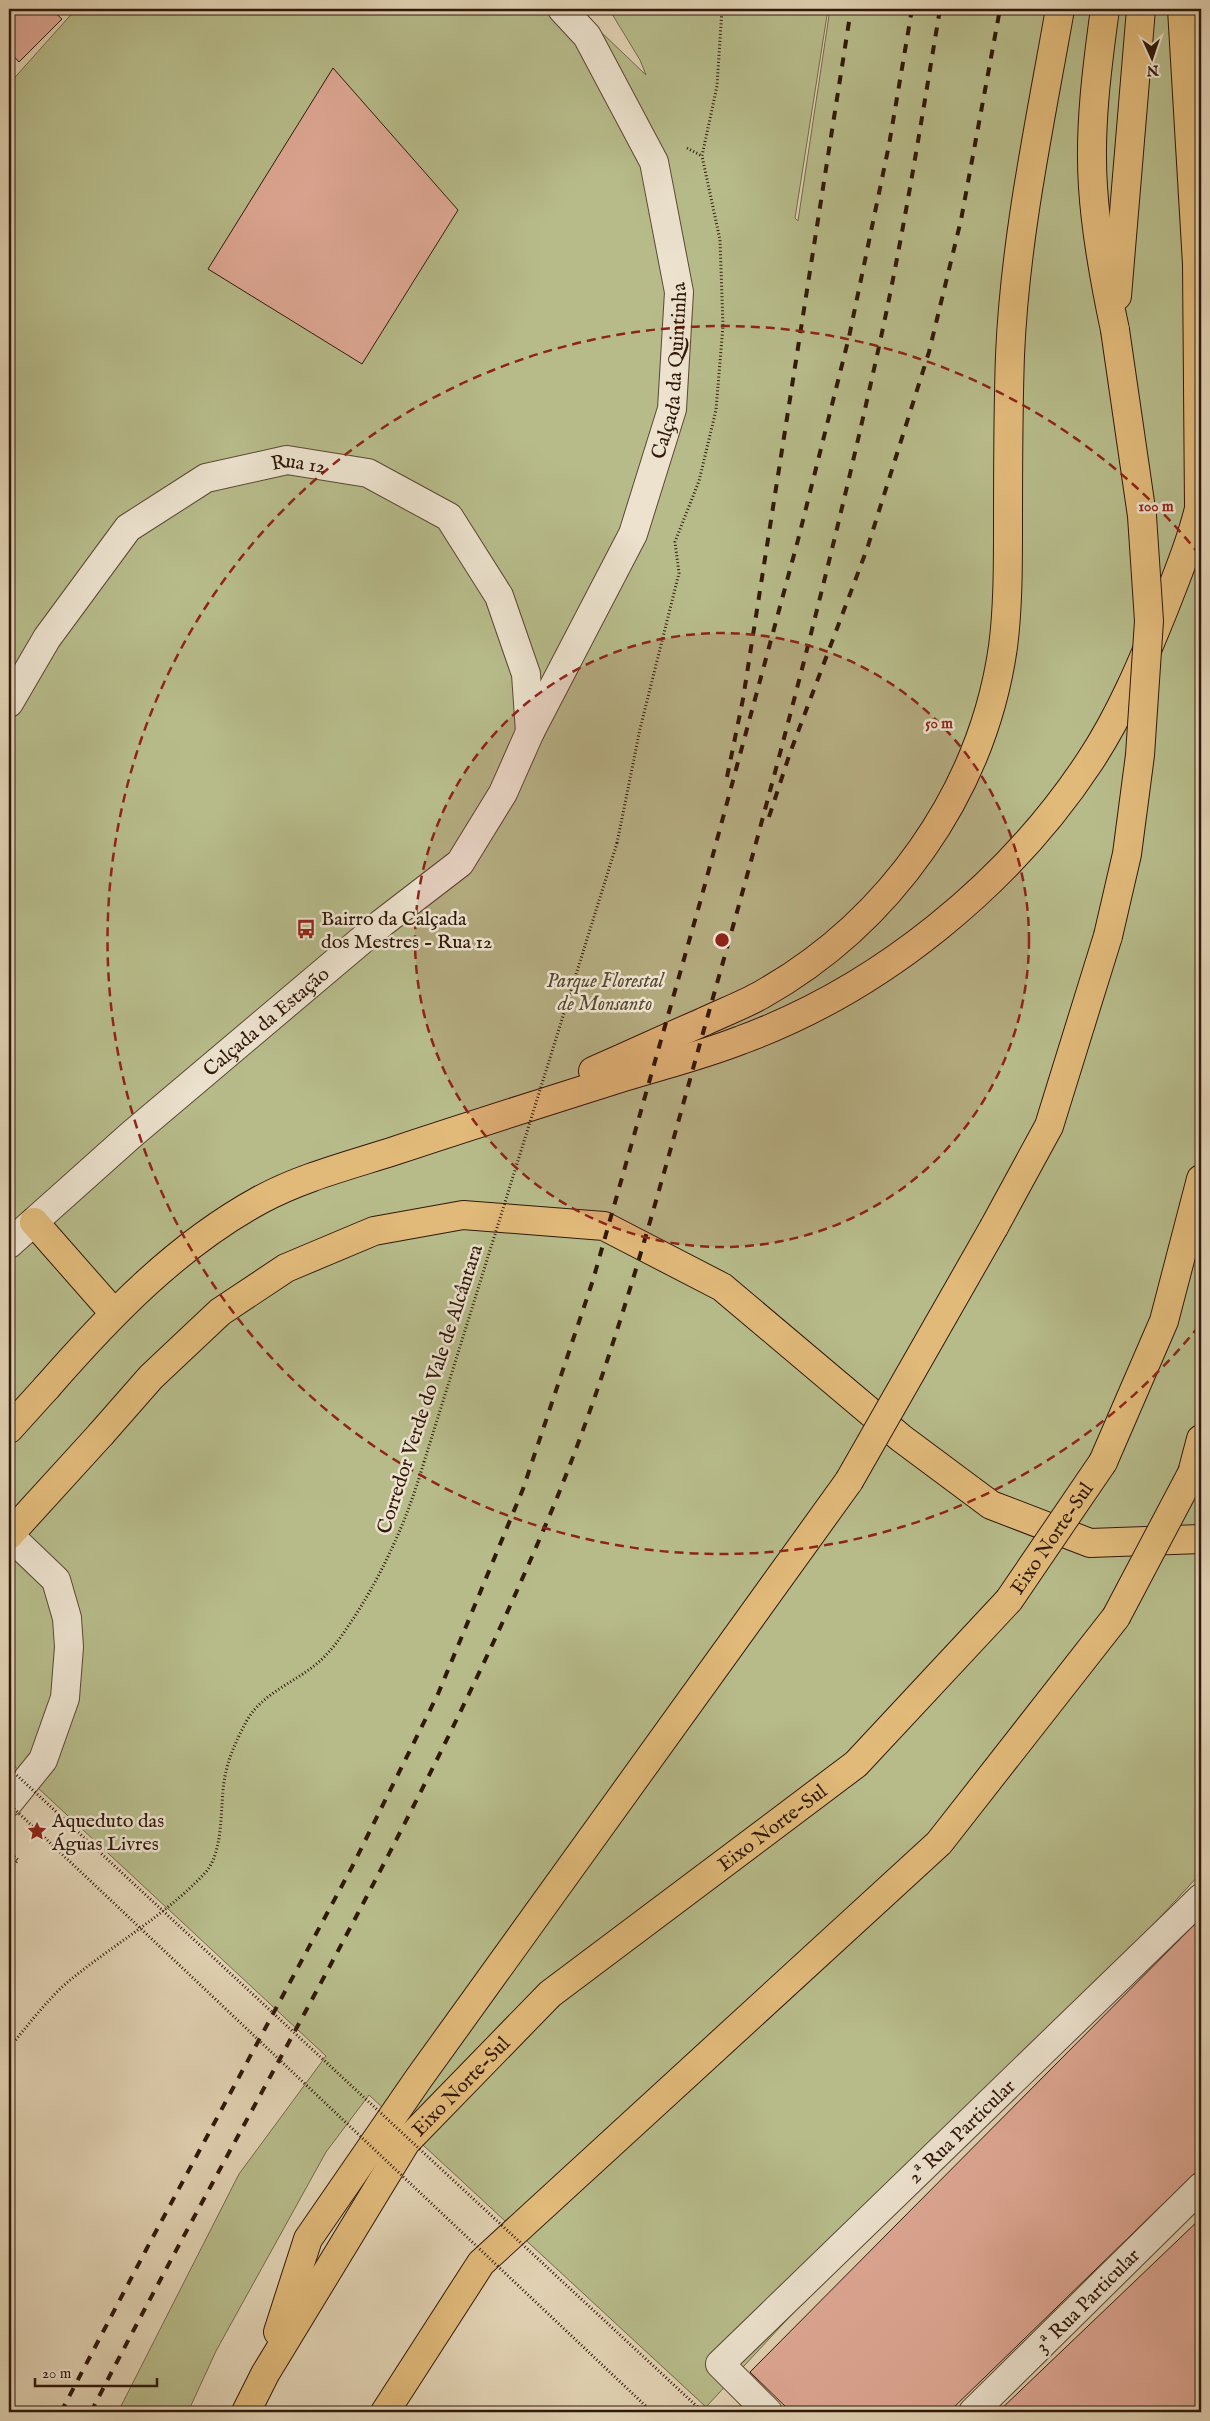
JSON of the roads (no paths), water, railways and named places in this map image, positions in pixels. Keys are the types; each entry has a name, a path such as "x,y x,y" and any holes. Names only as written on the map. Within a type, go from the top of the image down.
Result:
{"main road":[{"path":"482,1122 758,996 815,960 851,930 890,892 926,844 957,794 978,744 991,702 1003,647 1008,576 1010,350 1018,258 1060,9"},
{"path":"265,2374 308,2238 419,2078 849,1481 994,1227 1049,1126 1108,936 1127,854 1140,755 1149,621 1142,516 1115,330 1100,259 1093,186 1094,109 1105,9"},
{"path":"1115,330 1140,9"},
{"path":"9,1429 114,1313 157,1272 209,1232 261,1199 303,1181 742,1040 800,1016 856,986 916,945 976,894 1044,823 1091,760 1138,675 1187,551 1200,504 1197,264 1182,9"},
{"name":"Eixo Norte-Sul","path":"246,2412 265,2374 406,2142 550,1994 856,1764 1009,1600 1103,1462 1164,1322 1201,1179"},
{"path":"9,1535 151,1377 220,1312 286,1268 374,1231 463,1215 604,1226 722,1287 902,1438 991,1505 1090,1543 1201,1539"},
{"path":"34,1222 114,1313"},
{"path":"385,2412 481,2263 939,1844 1116,1617 1192,1473 1201,1439"}],"street":[{"name":"Calçada da Quintinha","path":"530,732 633,534 672,409 679,292 654,162 587,36 562,9"},
{"name":"Rua 12","path":"9,703 47,638 128,528 206,478 287,460 368,473 449,517 499,596 526,674 530,732"},
{"name":"Calçada da Estação","path":"9,1244 131,1135 382,923 460,863 503,793 530,732"},
{"path":"9,1535 56,1580 67,1618 69,1647 65,1698 42,1760 9,1803"},
{"name":"2ª Rua Particular","path":"768,2412 720,2364 1201,1898"},
{"name":"3ª Rua Particular","path":"973,2412 1201,2187"}],"railway":[{"path":"727,777 743,699 851,9"},
{"path":"61,2412 352,1867 438,1694 523,1489 593,1280 701,899 798,540 849,337 889,145 912,9"},
{"path":"91,2412 332,1963 448,1737 503,1622 554,1505 600,1381 640,1255 757,839 800,677 860,433 887,309 940,9"},
{"path":"769,817 790,753 867,549 929,352 961,220 1000,9"}],"place":[{"name":"Bairro da Calçada dos Mestres - Rua 12","path":"306,929"},
{"name":"Aqueduto das Águas Livres","path":"37,1831"}],"park label":[{"name":"Parque Florestal de Monsanto","path":"605,992"}]}
